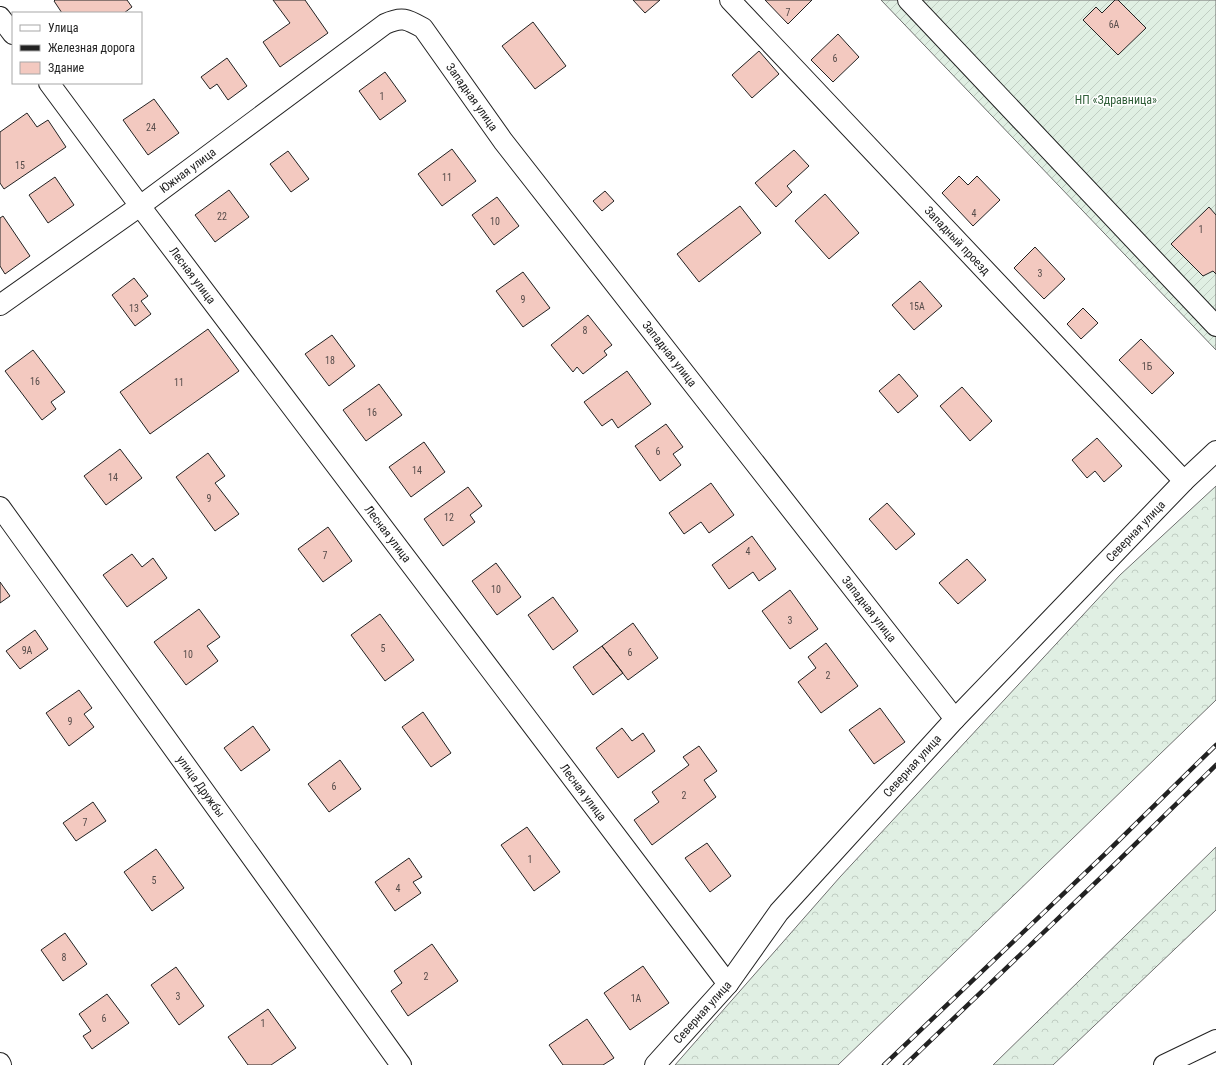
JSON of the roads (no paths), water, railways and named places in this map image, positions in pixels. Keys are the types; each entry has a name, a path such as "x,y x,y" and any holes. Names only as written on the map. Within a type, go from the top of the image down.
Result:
{"street":[{"name":"Западный проезд","path":"730,0 1184,481"},
{"path":"908,0 1216,326"},
{"path":"0,17 12,33"},
{"name":"Западная улица","path":"373,32 394,20 403,19 423,28 503,141 955,719"},
{"name":"Южная улица","path":"0,305 140,206 373,32"},
{"name":"Лесная улица","path":"50,84 140,206 728,984"},
{"name":"Северная улица","path":"655,1065 728,984 779,912 955,719 1184,481 1216,451"},
{"name":"улица Дружбы","path":"0,507 401,1065"},
{"path":"1164,1065 1216,1040"}],"railway":[{"path":"884,1065 1104,855 1216,745"},
{"path":"905,1065 1216,765"}],"park label":[{"name":"НП «Здравница»","path":"1116,100"}]}
